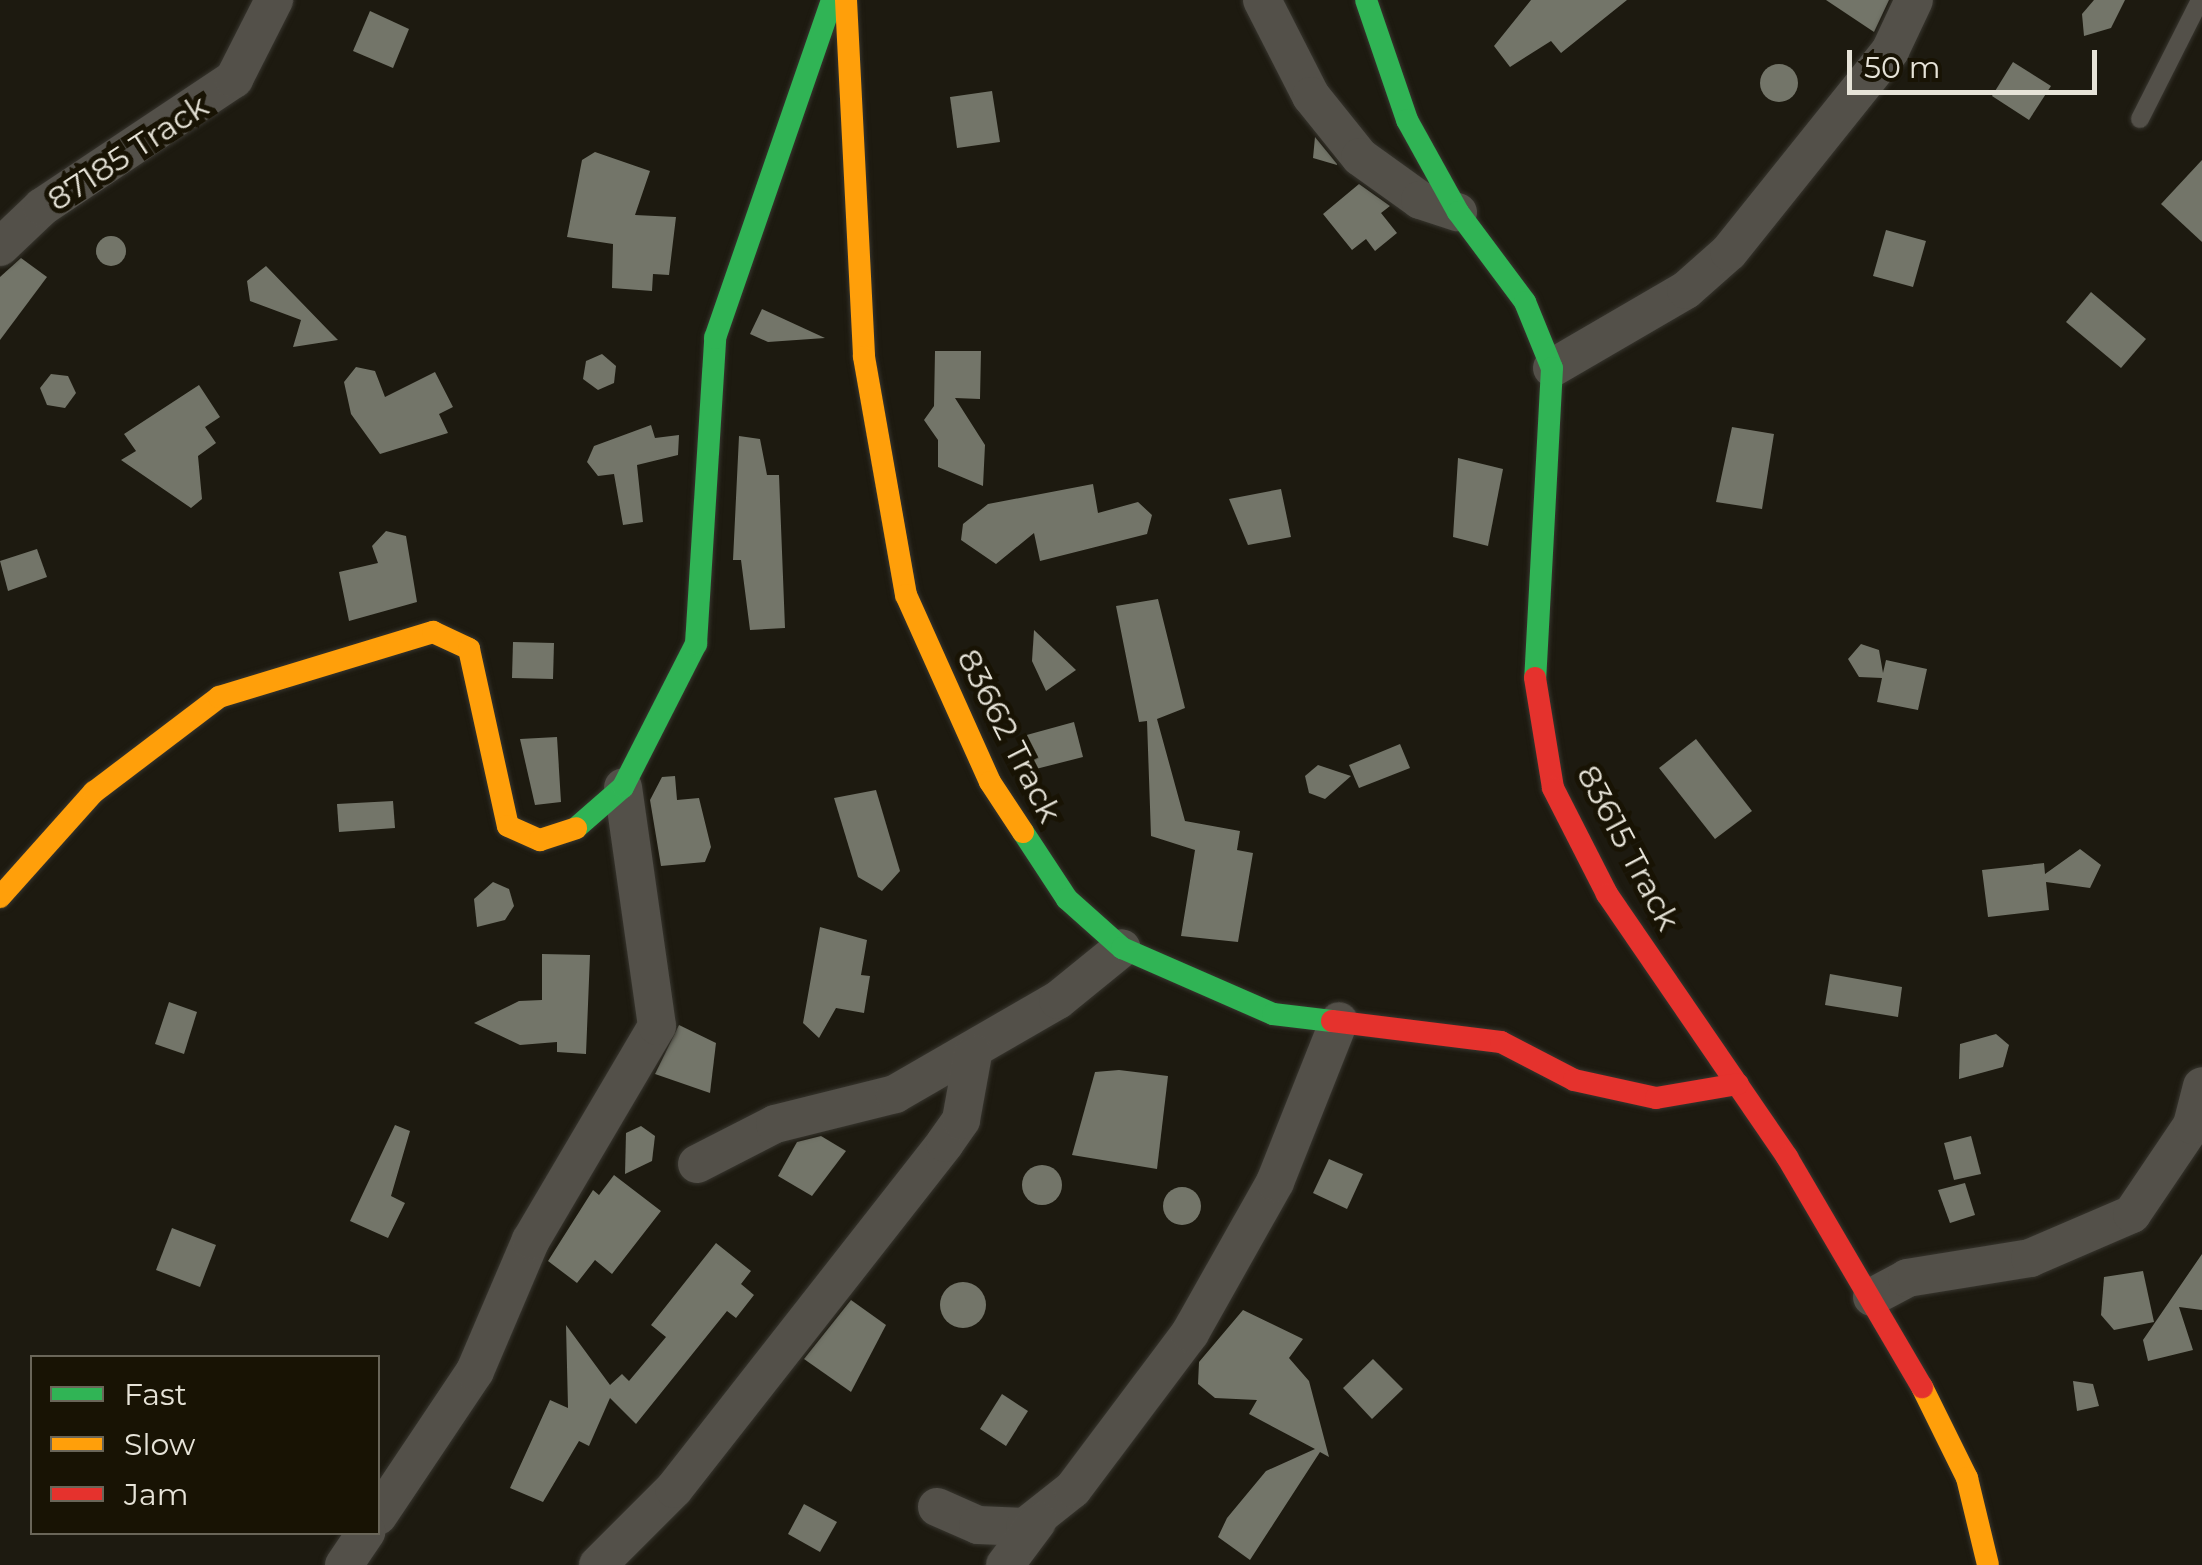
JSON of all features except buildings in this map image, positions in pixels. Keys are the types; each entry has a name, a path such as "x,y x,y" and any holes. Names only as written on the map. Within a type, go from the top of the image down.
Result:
{"street":[{"name":"87185 Track","path":"0,247 42,207 221,91 250,58 274,0"},
{"path":"0,897 138,752 219,696 433,632 470,649 495,796 521,836 578,833 623,787 696,644 716,338 832,0"},
{"name":"83662 Track","path":"846,0 864,356 906,596 1033,854 1122,948 1273,1014 1501,1042 1574,1080 1656,1098 1738,1084"},
{"path":"1262,0 1311,96 1360,157 1420,200 1458,212"},
{"name":"83615 Track","path":"1366,0 1407,120 1458,212 1526,302 1552,368 1535,638 1542,748 1607,894 1738,1084 1872,1297 1947,1429 1988,1565"},
{"path":"1552,368 1686,290 1730,252 1890,51 1914,0"},
{"path":"380,1513 475,1371 531,1240 657,1026 623,787"},
{"path":"697,1164 775,1124 881,1098 973,1054 1122,948"},
{"path":"1005,1565 1036,1522 1073,1489 1190,1332 1275,1182 1339,1021"},
{"path":"598,1565 674,1489 945,1143 960,1120 973,1054"},
{"path":"1872,1297 1907,1278 2030,1258 2132,1214 2192,1125 2202,1086"},
{"path":"937,1507 978,1524 1036,1522"},
{"path":"344,1565 364,1535"}],"lane":[{"path":"2140,118 2200,0"}],"traffic: fast":[{"path":"576,828 623,787 696,644 715,338 832,0"},
{"path":"1366,0 1407,120 1458,212 1525,302 1552,368 1535,678"},
{"path":"1023,832 1067,899 1122,948 1273,1014 1332,1021"}],"traffic: slow":[{"path":"846,0 864,357 906,595 990,782 1023,832"},
{"path":"0,897 94,792 219,697 433,632 469,649 508,826 540,840 576,828"},
{"path":"1922,1387 1967,1478 1988,1565"}],"traffic: jam":[{"path":"1535,678 1553,788 1607,894 1787,1157 1922,1387"},
{"path":"1332,1021 1501,1042 1574,1080 1656,1098 1738,1084"}]}
